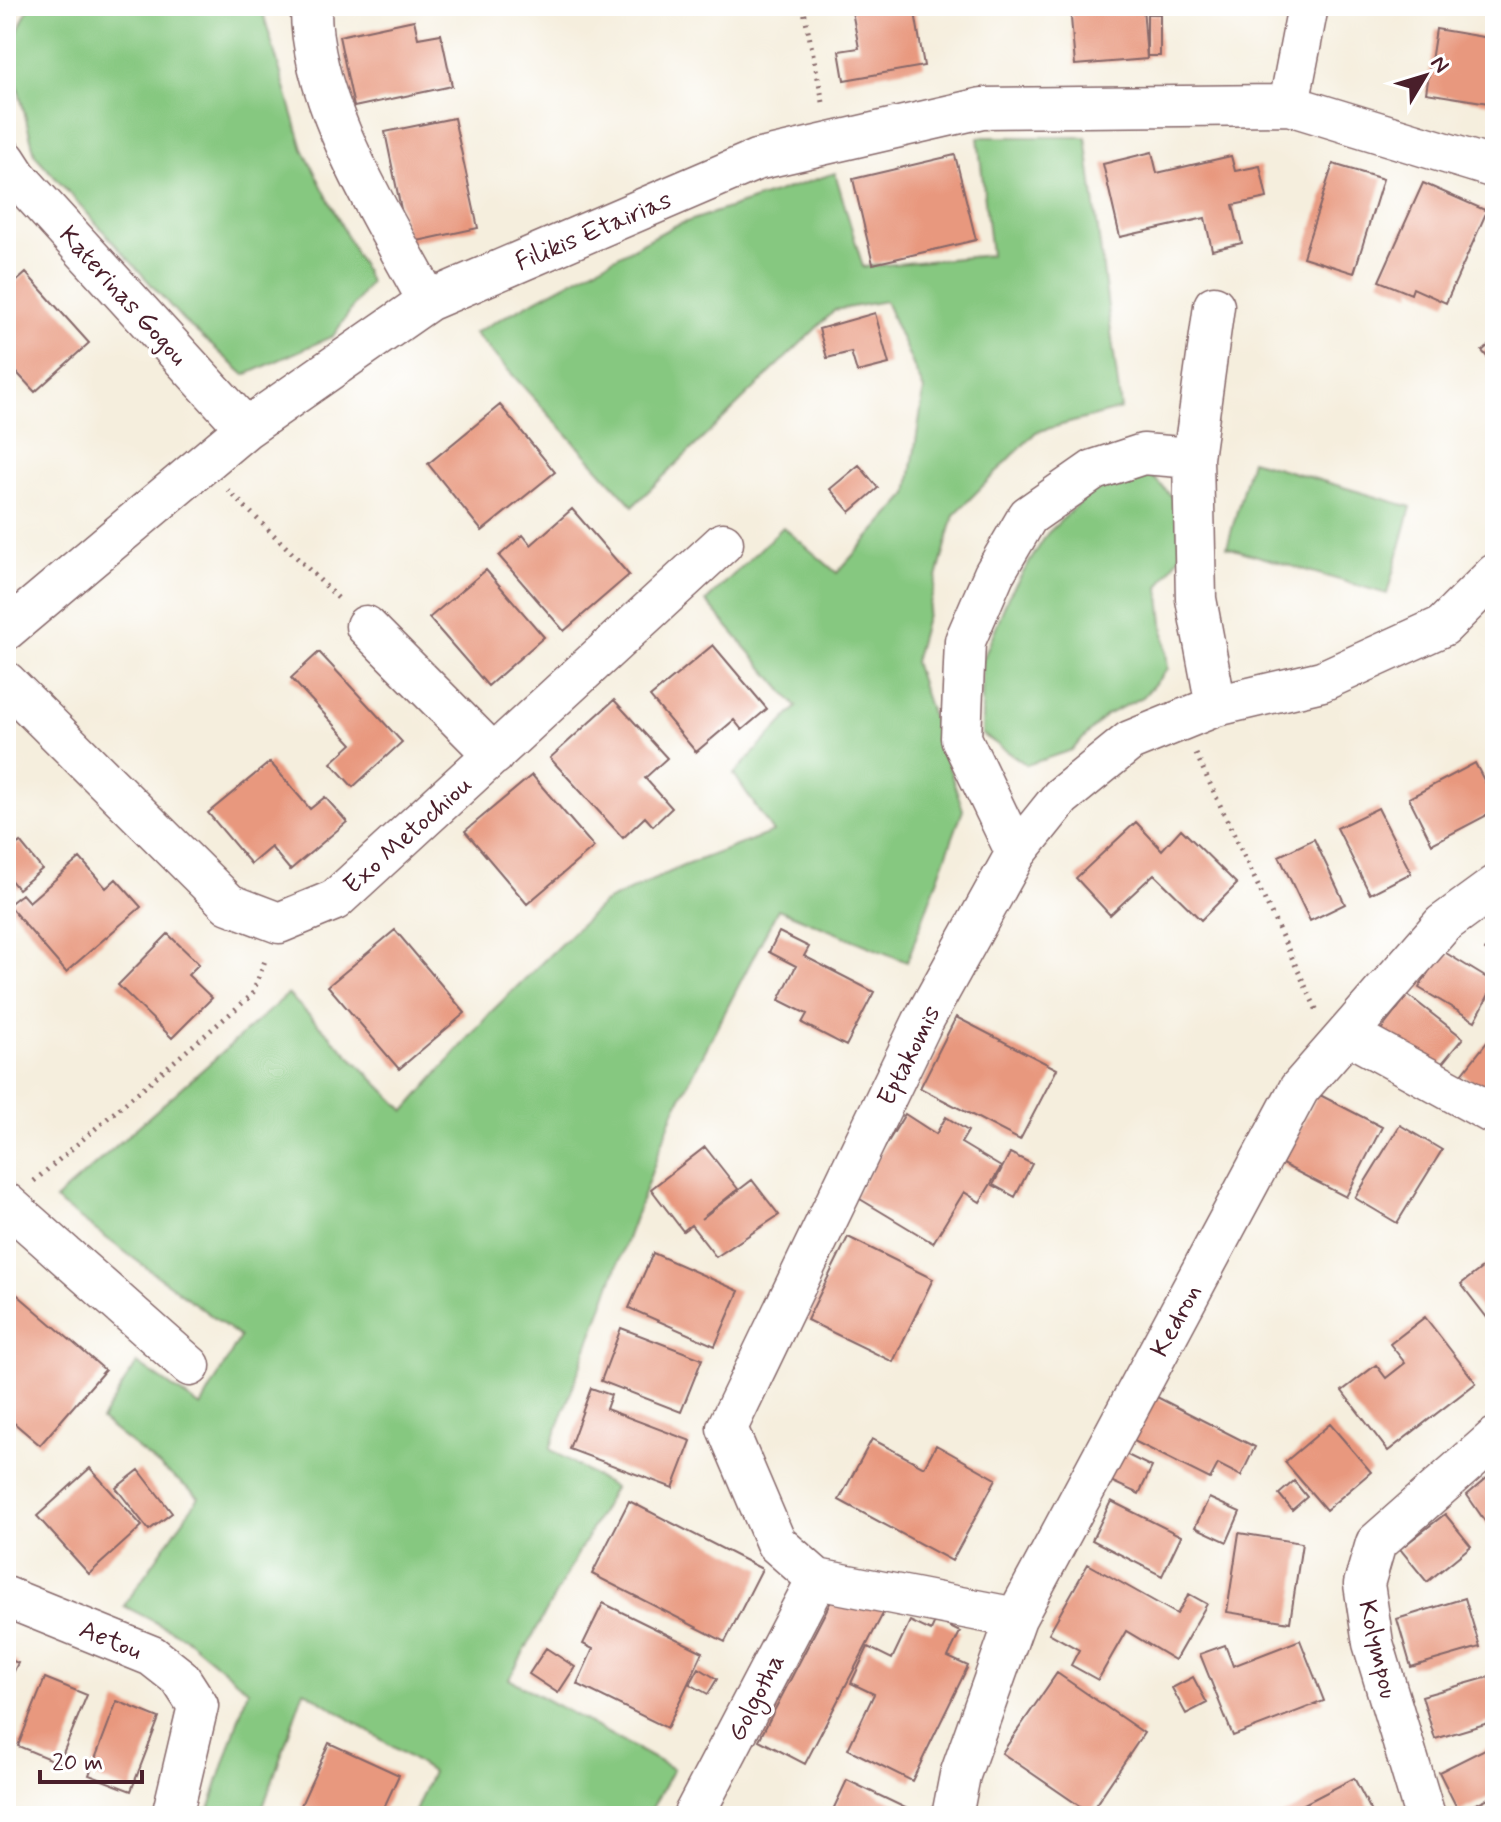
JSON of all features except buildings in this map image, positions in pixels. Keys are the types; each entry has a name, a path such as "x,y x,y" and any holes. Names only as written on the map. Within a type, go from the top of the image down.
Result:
{"street":[{"path":"311,6 311,35 345,148 428,301"},
{"path":"1289,105 1308,6"},
{"name":"Filikis Etairias","path":"6,630 246,428 428,301 756,160 982,108 1289,105 1495,168"},
{"name":"Katerinas Gogou","path":"6,160 17,177 246,428"},
{"path":"1198,713 1193,458 1214,306"},
{"path":"1016,853 961,738 965,641 994,574 1028,516 1094,470 1143,454 1193,458"},
{"name":"Exo Metochiou","path":"279,923 335,900 723,543"},
{"name":"Eptakomis","path":"817,1579 776,1543 727,1428 922,1023 1016,853 1061,797 1130,741 1198,713 1322,681 1443,626 1495,574"},
{"path":"366,626 494,755"},
{"path":"6,682 229,904 279,923"},
{"name":"Kedron","path":"952,1816 960,1775 1016,1618 1299,1089 1443,924 1495,886"},
{"path":"1342,1042 1495,1115"},
{"path":"6,1204 190,1366"},
{"name":"Kolympou","path":"1425,1816 1373,1643 1364,1584 1376,1543 1495,1438"},
{"path":"817,1579 1016,1618"},
{"name":"Golgotha","path":"693,1816 817,1579"},
{"name":"Aetou","path":"6,1597 152,1656 180,1678 198,1706 172,1816"}],"path":[{"path":"803,6 832,143"},
{"path":"249,510 366,626"},
{"path":"1198,713 1342,1042"},
{"path":"6,1204 252,995 279,923"}],"green space":[{"path":"29,6 261,6 303,149 370,282 333,336 245,375 183,320 35,155 9,51"},
{"path":"978,137 1086,137 1121,409 1036,432 954,515 914,662 963,810 907,962 778,909 674,1111 550,1449 614,1488 509,1679 673,1769 648,1816 413,1816 432,1772 304,1690 260,1816 207,1816 248,1690 184,1637 124,1606 199,1497 101,1420 137,1363 201,1407 240,1337 55,1200 288,994 405,1111 493,1010 603,903 683,866 773,832 734,774 797,707 706,601 783,527 837,573 908,494 924,390 885,301 835,310 633,506 474,333 674,226 835,173 863,267 991,255"},
{"path":"1251,460 1411,507 1387,594 1227,547"},
{"path":"1152,476 1176,501 1181,554 1159,587 1168,669 1143,697 1106,715 1072,750 1027,765 982,734 982,662 1008,597 1047,534 1100,483"}]}
